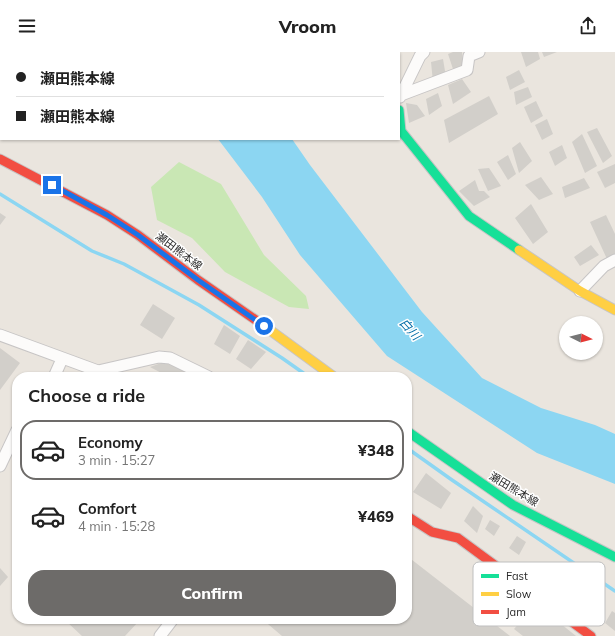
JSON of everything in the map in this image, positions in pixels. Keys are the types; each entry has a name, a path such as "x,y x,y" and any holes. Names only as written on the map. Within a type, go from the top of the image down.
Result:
{"main road":[{"path":"400,120 401,131 469,216 580,291 615,310"},
{"name":"瀬田熊本線","path":"0,159 107,215 138,235 198,280 253,317 327,372"},
{"name":"瀬田熊本線","path":"412,434 514,505 615,557"},
{"path":"412,519 432,532 458,538 491,562"},
{"path":"577,626 591,636"}],"street":[{"path":"400,97 420,56 424,52"},
{"path":"400,97 467,70 469,56 479,52"},
{"path":"580,291 604,266 615,260"},
{"path":"0,335 98,371 160,357 170,358 199,372"},
{"path":"56,372 62,359"},
{"path":"0,466 12,441"},
{"path":"160,636 169,624"}],"green space":[{"path":"179,162 221,184 264,255 306,296 309,309 289,307 225,272 192,238 157,220 151,187"}],"water":[{"name":"白川","path":"219,140 293,140 422,312 482,378 541,408 595,425 615,434 615,484 537,453 387,356 300,255 262,197"}],"building":[{"path":"453,52 462,52 463,65 453,69 448,54"},
{"path":"521,52 538,52 540,59 526,67"},
{"path":"542,52 557,52 544,57"},
{"path":"443,59 446,77 433,82 431,62"},
{"path":"519,70 525,82 510,90 506,77"},
{"path":"462,79 471,92 453,104 448,85"},
{"path":"528,87 532,97 516,105 514,92"},
{"path":"438,93 442,106 429,115 426,99"},
{"path":"489,96 498,114 449,143 444,120"},
{"path":"536,101 543,116 531,123 524,107"},
{"path":"406,103 417,105 425,116 409,123"},
{"path":"547,119 553,134 542,140 535,125"},
{"path":"597,128 612,156 603,163 587,132"},
{"path":"582,134 597,166 585,173 572,142"},
{"path":"520,142 532,161 519,173 512,148"},
{"path":"562,145 567,158 555,166 549,152"},
{"path":"508,155 516,174 508,180 497,162"},
{"path":"615,164 615,183 605,188 597,172"},
{"path":"489,168 501,186 488,191 478,169"},
{"path":"541,177 553,194 539,200 525,185"},
{"path":"584,178 590,188 565,198 562,187"},
{"path":"475,180 479,191 484,191 490,197 474,206 459,191"},
{"path":"531,204 548,232 533,244 515,218"},
{"path":"0,213 6,217 0,225"},
{"path":"606,215 615,234 615,254 607,259 590,222"},
{"path":"591,245 599,255 580,266 574,257"},
{"path":"153,304 175,318 162,339 140,325"},
{"path":"224,325 240,336 230,354 214,344"},
{"path":"248,340 266,352 251,369 236,359"},
{"path":"0,348 20,363 0,390"},
{"path":"164,362 186,372 160,372 150,367"},
{"path":"426,473 451,493 441,509 413,492"},
{"path":"473,506 483,516 477,533 464,521"},
{"path":"490,520 500,526 494,536 485,529"},
{"path":"517,536 526,542 519,555 509,548"},
{"path":"412,560 473,607 473,626 497,626 510,636 282,636 268,624 412,624"},
{"path":"0,568 8,577 0,586"},
{"path":"612,611 615,613 615,631 605,623"},
{"path":"69,624 136,624 125,636 82,636"},
{"path":"517,626 564,626 576,636 523,636 514,629"}],"waterway":[{"path":"0,194 92,251 124,264 199,305 302,372"},
{"path":"412,452 572,562"},
{"path":"605,584 615,591"}],"traffic: fast":[{"path":"400,120 401,131 469,216 519,250"},
{"path":"412,434 513,505 615,557"}],"traffic: slow":[{"path":"519,250 580,291 615,310"},
{"path":"263,325 327,372"}],"traffic: jam":[{"path":"0,159 107,215 138,235 198,280 263,325"},
{"path":"412,519 432,532 458,538 491,562"},
{"path":"577,626 591,636"}],"route":[{"path":"52,185 107,215 138,235 198,280 264,326"}]}
